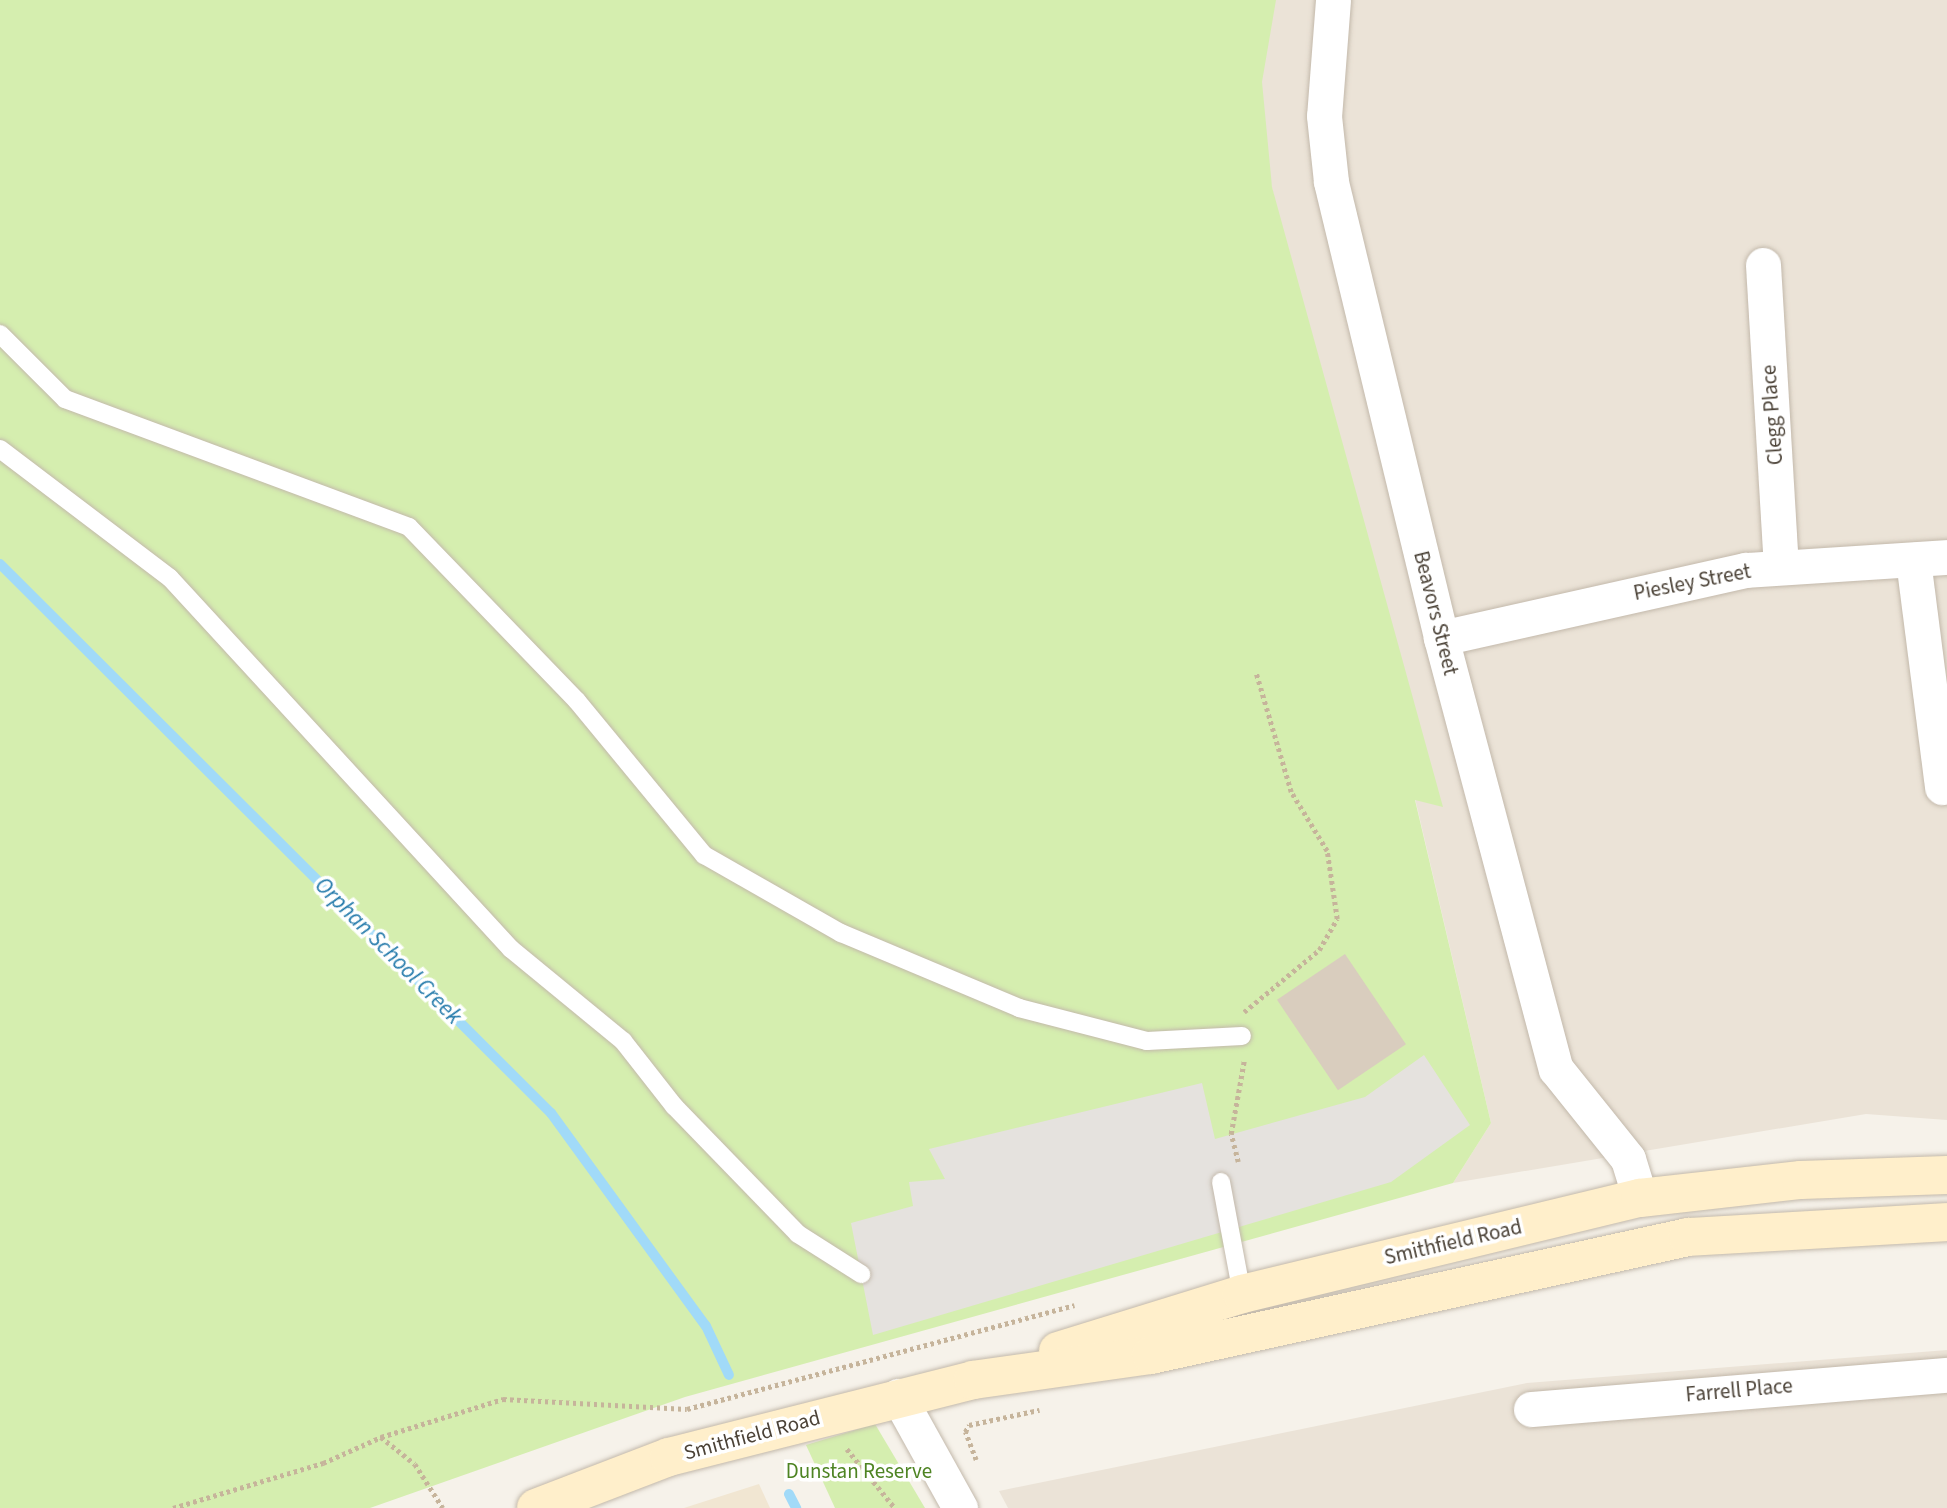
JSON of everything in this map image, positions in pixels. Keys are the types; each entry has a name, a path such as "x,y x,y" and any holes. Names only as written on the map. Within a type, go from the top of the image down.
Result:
{"main road":[{"name":"Smithfield Road","path":"973,1380 1242,1294 1640,1198 1801,1180 1947,1175"},
{"path":"1344,1313 1443,1267 1625,1220 1640,1198 1673,1218 1947,1197"},
{"name":"Smithfield Road","path":"536,1508 669,1457 898,1396 973,1380 1151,1355 1688,1237 1947,1222"}],"street":[{"name":"Beavors Street","path":"1333,0 1324,77 1331,182 1441,638 1556,1069 1628,1159 1640,1198"},
{"name":"Clegg Place","path":"1763,265 1781,566"},
{"name":"Piesley Street","path":"1441,638 1781,566 1947,557"},
{"path":"1913,560 1942,788"},
{"name":"Farrell Place","path":"1531,1409 1947,1375"},
{"path":"898,1396 960,1508"}],"lane":[{"path":"0,334 65,399 409,527 577,701 704,855 841,933 1019,1008 1099,1033 1147,1041 1242,1036"},
{"path":"0,449 170,578 511,949 623,1041 674,1106 798,1234 861,1274"},
{"path":"1221,1182 1242,1294"}],"path":[{"path":"1242,1176 1231,1135 1245,1084 1241,1015 1319,950 1337,919 1327,851 1291,792 1256,673"},
{"path":"173,1508 323,1464 381,1437 503,1399 687,1409 1086,1302"},
{"path":"980,1471 965,1432 969,1425 1047,1409"},
{"path":"381,1437 415,1464 443,1508"},
{"path":"838,1451 849,1448 895,1508"}],"shaded area":[{"path":"1228,0 1947,0 1947,1120 1866,1114 1453,1183 1491,1123"},
{"path":"1424,1055 1470,1125 1391,1182 873,1335 851,1223 913,1206 909,1182 945,1179 929,1149 1202,1083 1215,1139 1365,1097"},
{"path":"1947,1350 1947,1508 1008,1508 999,1491 1527,1383"},
{"path":"759,1484 770,1508 684,1508 687,1507"}],"green space":[{"path":"0,0 1276,0 1262,82 1272,187 1443,807 1415,800 1491,1123 1453,1183 685,1397 370,1508 0,1508"},
{"name":"Dunstan Reserve","path":"875,1424 925,1508 835,1508 806,1445"}],"building":[{"path":"1345,954 1406,1044 1338,1090 1277,1000"}],"waterway":[{"name":"Orphan School Creek","path":"0,564 551,1113 706,1326 729,1375"},
{"name":"Orphan School Creek","path":"789,1494 796,1508"}]}
